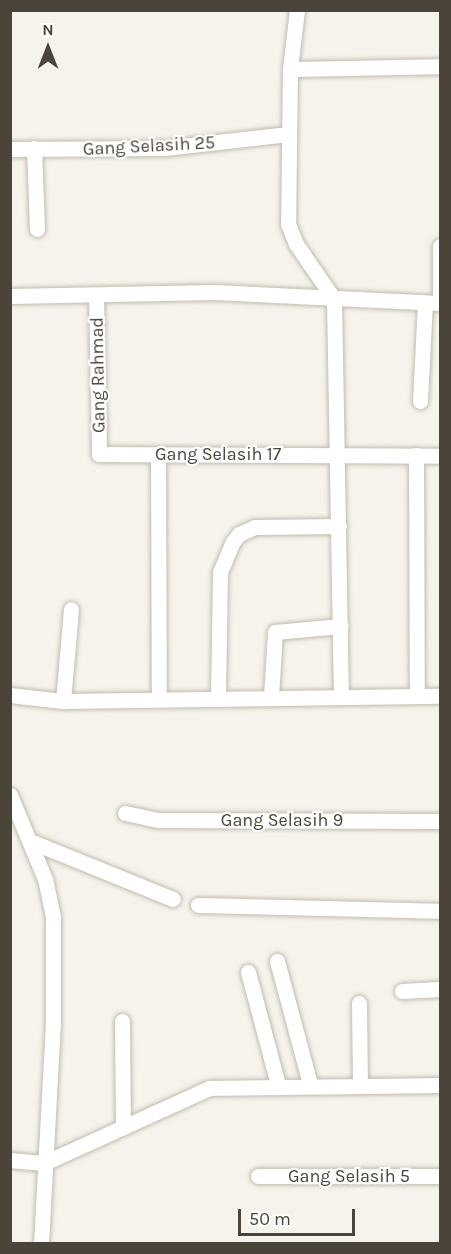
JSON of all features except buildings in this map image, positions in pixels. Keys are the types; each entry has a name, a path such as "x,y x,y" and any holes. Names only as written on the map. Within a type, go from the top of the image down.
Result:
{"street":[{"path":"297,10 290,69 288,134 290,233 334,299 341,696"},
{"path":"290,69 441,66"},
{"name":"Gang Selasih 25","path":"10,149 165,148 288,134"},
{"path":"34,148 37,229"},
{"path":"420,401 435,303 440,246"},
{"path":"10,296 214,292 435,303"},
{"name":"Gang Rahmad","path":"96,295 99,454"},
{"name":"Gang Selasih 17","path":"99,454 338,453 441,456"},
{"path":"158,454 159,698"},
{"path":"416,455 417,696"},
{"path":"218,697 220,572 233,542 239,534 255,527 339,526"},
{"path":"63,701 70,609"},
{"path":"272,696 275,632 341,626"},
{"path":"10,696 63,701 272,696 441,696"},
{"path":"10,795 45,879 53,917 53,1022 41,1244"},
{"name":"Gang Selasih 9","path":"125,813 149,820 441,821"},
{"path":"30,841 173,899"},
{"path":"198,906 441,911"},
{"path":"277,961 310,1084"},
{"path":"248,972 279,1085"},
{"path":"402,991 441,989"},
{"path":"359,1003 360,1085"},
{"path":"122,1021 123,1126"},
{"path":"10,1160 45,1163 209,1088 310,1084 441,1085"},
{"name":"Gang Selasih 5","path":"258,1176 441,1176"}]}
